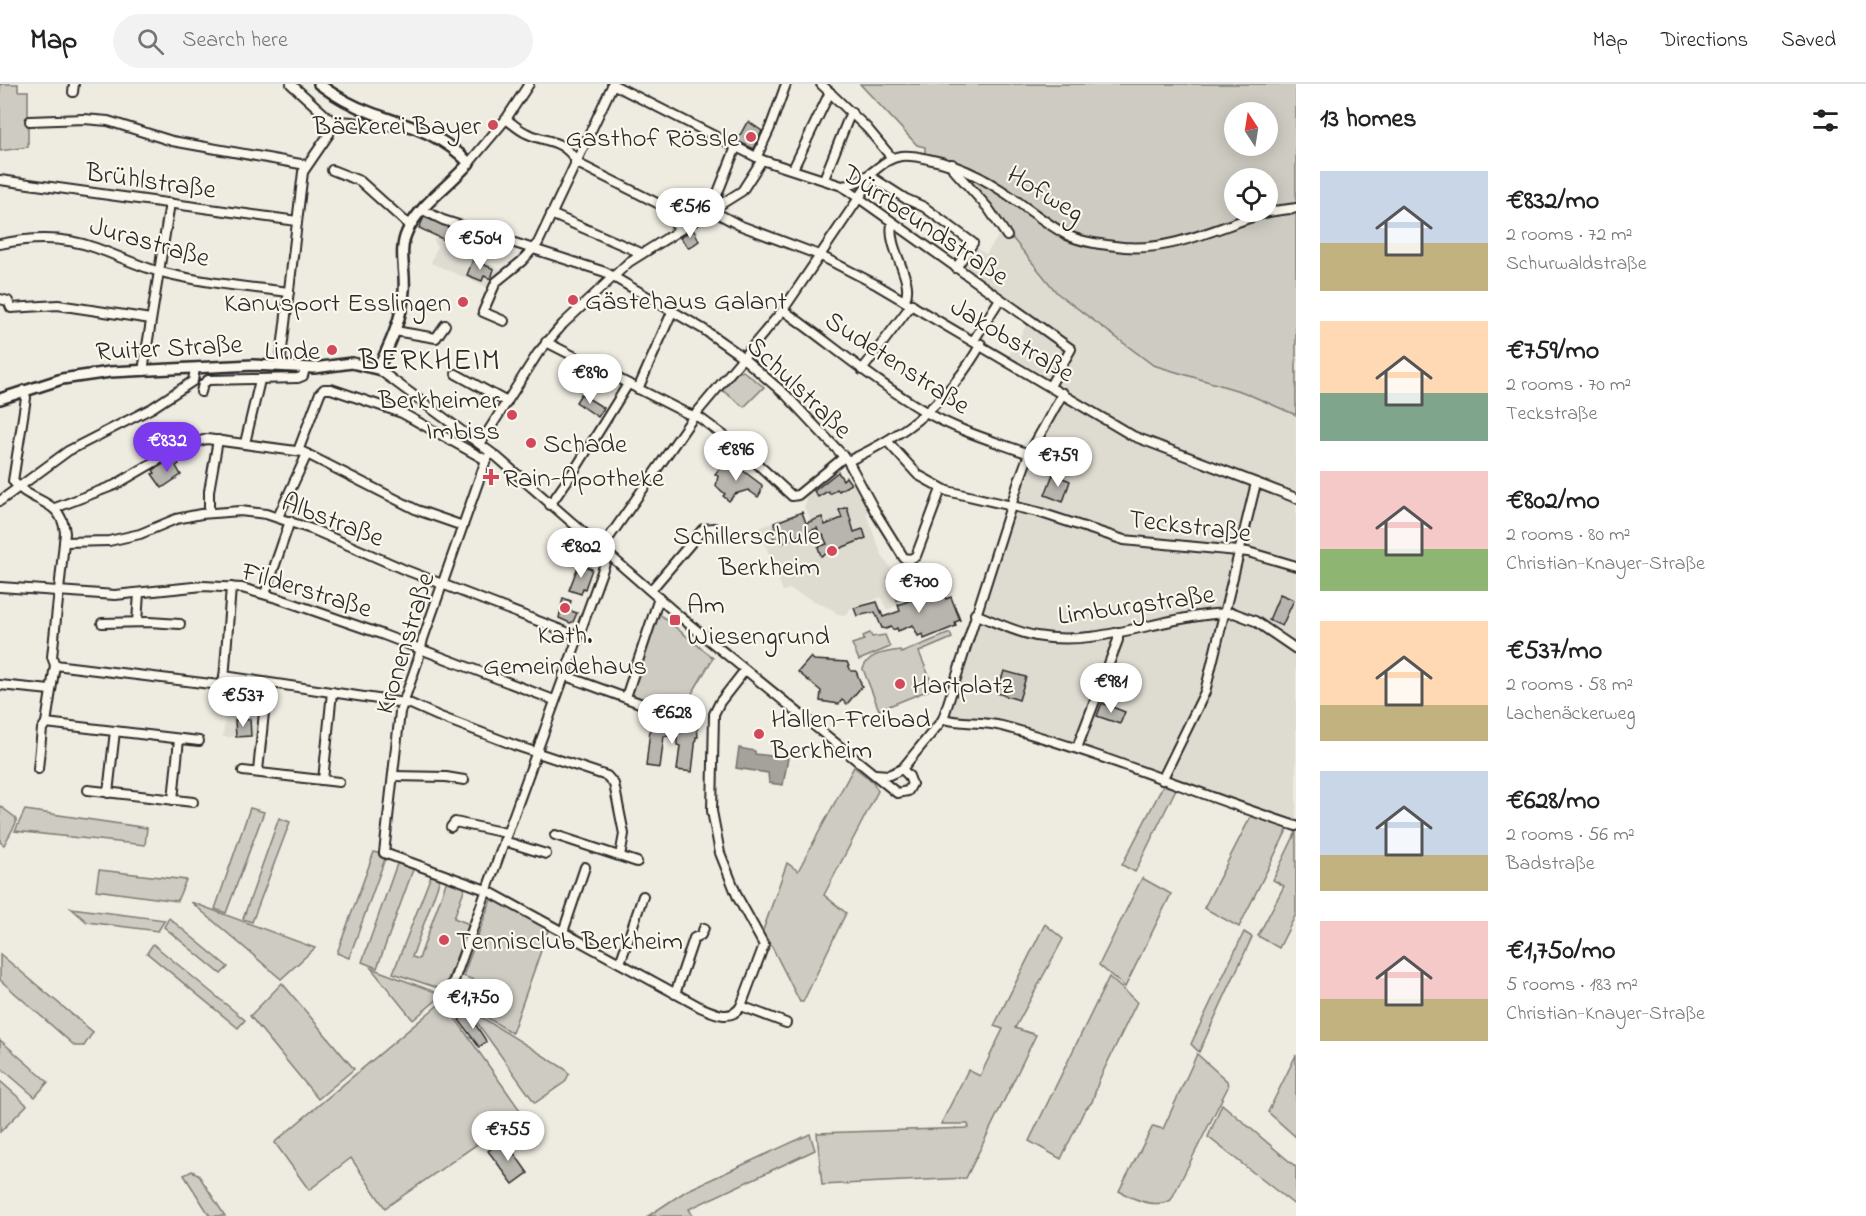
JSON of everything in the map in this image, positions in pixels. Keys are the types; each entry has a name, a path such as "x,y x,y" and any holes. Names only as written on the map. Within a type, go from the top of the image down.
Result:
{"street":[{"path":"291,84 334,123"},
{"path":"319,84 357,106 441,139 468,163"},
{"path":"489,456 480,444 378,369 401,311 404,291 404,241 410,226 506,119 529,84"},
{"path":"504,321 483,312 496,282 533,249 612,84"},
{"name":"Dürrbeundstraße","path":"612,84 759,158 842,186 892,224 1072,350 1050,386"},
{"path":"480,444 546,342 613,277 641,253 742,191 759,158 786,84"},
{"path":"821,84 867,128 892,158 870,176 856,183 842,186"},
{"path":"793,169 830,92"},
{"path":"824,179 851,112"},
{"path":"30,122 84,119 108,121 172,141 306,165"},
{"path":"506,119 527,134 542,137 566,148 576,161 664,207 680,230"},
{"path":"334,123 344,121 389,127 401,122"},
{"path":"280,366 302,177 306,165 329,134 334,123"},
{"path":"711,210 736,147"},
{"name":"Hofweg","path":"892,158 911,156 952,164 999,189 1064,233 1108,245 1135,247 1162,245 1209,233 1268,213 1296,208"},
{"path":"952,164 953,169 988,208 1007,236"},
{"path":"332,170 360,181 410,226"},
{"path":"446,995 452,986 577,636 604,552 694,416 783,310 867,186 870,176"},
{"path":"870,176 924,207 973,243 956,268"},
{"name":"Brühlstraße","path":"0,180 297,221"},
{"path":"143,371 170,203"},
{"name":"Schulstraße","path":"423,210 443,220 605,272 703,329 743,358 795,404 846,460 897,549 906,559 916,556 941,489"},
{"name":"Jakobstraße","path":"711,210 740,225 819,255 908,302 1139,439 1296,498"},
{"path":"551,214 641,253"},
{"path":"862,370 908,302 908,289 892,242 892,224"},
{"name":"Jurastraße","path":"0,244 38,238 73,241 159,271 289,292"},
{"path":"0,299 8,301 11,308 58,305 151,319"},
{"path":"546,342 694,416 739,447 790,495 798,495 846,460 886,441 927,413 956,383 1000,299"},
{"name":"Sudetenstraße","path":"783,310 862,370 927,413 964,431 1029,454"},
{"path":"638,389 672,312"},
{"path":"395,331 436,338 445,326"},
{"name":"Ruiter Straße","path":"0,399 24,390 86,375 253,364 305,368 352,363 378,369"},
{"path":"0,501 68,451 176,394 193,381 195,368"},
{"path":"201,392 203,384 210,380 300,377 305,368"},
{"path":"456,374 507,402"},
{"path":"245,444 260,380"},
{"path":"550,505 628,384"},
{"path":"298,450 320,393 328,388 402,413 489,456 893,791 903,793 912,784 909,776 902,769"},
{"path":"24,390 26,398 13,474 14,482 55,508 64,527 52,657 55,665 46,723 42,729 38,769"},
{"path":"875,774 890,775 902,769 943,719 975,614 981,602 1029,454 1062,393"},
{"path":"55,508 115,485 192,441 203,439 298,450 417,510 463,526"},
{"path":"209,513 209,491 218,440"},
{"name":"Teckstraße","path":"886,441 918,475 941,489 1011,505 1124,540 1240,550 1296,566"},
{"path":"278,517 307,454"},
{"name":"Kronenstraße","path":"486,890 384,853 400,716 443,584 489,456"},
{"path":"1162,780 1205,692 1256,483"},
{"name":"Albstraße","path":"64,542 109,541 140,534 176,519 209,513 248,512 278,517 577,636"},
{"path":"265,594 290,521"},
{"path":"651,590 702,529 714,528 717,535"},
{"name":"Filderstraße","path":"0,587 115,595 203,586 231,587 265,594 421,649 554,700"},
{"path":"223,680 231,587"},
{"path":"138,622 139,593"},
{"path":"626,697 659,598"},
{"name":"Limburgstraße","path":"975,614 1037,636 1066,638 1118,632 1225,613 1237,614 1250,618 1296,649"},
{"path":"102,623 180,624"},
{"path":"1077,748 1118,640 1118,632"},
{"path":"55,665 216,686 223,680 267,682 404,702 612,779 625,838 620,856"},
{"path":"486,890 705,1009 730,1015 741,1006 764,945 738,898 720,853 713,822 711,787 715,710 745,670"},
{"path":"563,675 645,705"},
{"path":"258,771 267,682"},
{"path":"0,685 50,690"},
{"path":"323,780 332,692"},
{"path":"943,719 994,724 1077,748 1296,826"},
{"path":"46,723 198,741"},
{"path":"108,793 115,731"},
{"path":"173,800 179,739"},
{"path":"243,771 339,782"},
{"path":"393,776 446,777 464,780"},
{"path":"88,790 194,802"},
{"path":"451,827 455,822 505,837 546,854"},
{"path":"555,835 637,862"},
{"path":"563,932 585,867"},
{"path":"620,963 643,896"},
{"path":"675,994 694,938 701,935 704,928"},
{"path":"741,1006 786,1023"}],"shaded area":[{"path":"0,84 18,84 18,91 28,91 28,147 0,151"},
{"path":"860,84 1296,84 1296,415 1243,392 1153,365 1057,293 966,181 970,168 950,159 925,154 925,147 917,145"},
{"path":"443,223 457,228 452,241 454,242 453,248 502,270 490,279 487,287 431,263 437,247 434,240"},
{"path":"1004,228 1057,293 1092,319 1213,383 1243,392 1296,415 1296,822 1197,789 1072,743 999,721 954,718 949,714 976,623 982,611 1026,472 1059,403 1063,402 1069,391 1009,355 1031,317 959,267 974,246 986,254"},
{"path":"743,371 764,387 744,407 722,390 737,373"},
{"path":"838,472 843,479 846,477 850,484 853,482 870,511 866,514 875,538 883,557 895,575 888,578 898,605 887,610 881,597 851,608 846,615 837,614 789,589 783,591 759,528 802,512 809,531 812,530 808,520 810,517 804,507 807,500 805,496"},
{"path":"902,572 910,576 912,585 908,595 897,601 888,578"},
{"path":"657,612 713,658 680,714 634,699 630,694"},
{"path":"870,633 872,637 885,635 890,647 859,660 852,644 864,640 863,636"},
{"name":"Hartplatz","path":"950,633 952,638 919,652 934,688 879,710 863,669 868,660 888,652 900,650 901,653"},
{"path":"226,711 259,714 257,736 223,737"},
{"path":"739,748 755,751 755,754 788,758 783,785 769,783 768,773 736,768"},
{"path":"854,767 873,782 878,791 824,895 846,913 803,1002 800,1002 772,947 762,933 787,863 798,871"},
{"path":"1164,784 1176,789 1135,872 1122,865"},
{"path":"0,806 16,818 16,823 4,845 0,842"},
{"path":"250,808 264,812 226,913 215,909"},
{"path":"25,810 147,828 145,845 15,831"},
{"path":"1252,814 1289,826 1239,927 1204,908"},
{"path":"279,818 290,822 252,922 243,919"},
{"path":"1296,832 1296,914 1279,948 1258,936 1284,886 1273,880"},
{"path":"374,852 386,856 349,958 337,953"},
{"path":"398,861 414,867 377,968 362,962"},
{"path":"99,870 186,880 177,901 96,890"},
{"name":"Tennisclub Berkheim","path":"432,873 441,876 412,957 419,959 447,880 465,887 454,918 469,924 444,990 393,973"},
{"path":"1142,878 1171,894 1125,987 1099,965"},
{"path":"492,897 549,928 512,1033 470,1007 479,982 463,976"},
{"path":"191,902 315,948 281,979"},
{"path":"71,908 165,920 158,931 87,922"},
{"path":"169,918 228,967 221,974 164,927"},
{"path":"1045,924 1063,939 1015,1028 1036,1035 966,1178 822,1185 817,1133 969,1128 968,1124 941,1124 968,1070 980,1076 1003,1029 994,1026"},
{"path":"1244,932 1252,937 1199,1052 1191,1044"},
{"path":"153,944 245,1020 238,1028 147,953"},
{"path":"0,954 93,1032 84,1046 75,1046 0,980"},
{"path":"371,968 438,993 440,997 413,1020"},
{"path":"1109,977 1137,1002 1099,1080 1092,1102 1084,1111 1061,1159 1029,1141"},
{"path":"282,983 354,1069 318,1099 250,1016"},
{"path":"443,1001 522,1113 385,1208 351,1158 309,1190 275,1143 276,1141"},
{"path":"476,1014 565,1069 569,1074 565,1082 535,1103 473,1017"},
{"path":"0,1040 48,1082 35,1097 0,1067"},
{"path":"1197,1054 1227,1081 1228,1087 1171,1200 1158,1204 1137,1200 1119,1191 1153,1126 1163,1129"},
{"path":"1296,1055 1296,1137 1268,1112"},
{"path":"0,1081 27,1105 0,1132"},
{"path":"1222,1104 1296,1167 1296,1206 1208,1137"},
{"path":"810,1134 815,1150 689,1209 693,1216 648,1216 686,1191"},
{"path":"192,1171 198,1174 225,1216 210,1216 184,1175"}],"building":[{"name":"Gasthof Rössle","path":"749,122 762,131 754,149 737,141"},
{"path":"424,217 456,230 451,243 419,228"},
{"path":"693,229 699,241 689,248 680,238"},
{"path":"473,260 494,269 491,279 484,276 482,281 467,275"},
{"path":"581,394 604,408 598,417 576,402"},
{"path":"175,457 179,464 176,466 181,475 162,488 152,474 155,473 153,470"},
{"path":"728,466 738,467 762,485 758,497 748,490 735,494 729,501 723,496 725,494 716,486 718,476 715,474 720,468 725,469"},
{"path":"838,472 843,480 846,477 851,484 839,491 837,489 830,494 828,491 818,497 814,491"},
{"path":"1053,474 1070,481 1063,502 1045,495"},
{"name":"Schillerschule Berkheim","path":"847,507 854,532 863,529 866,538 821,556 818,547 827,544 817,528 782,543 780,540 775,542 772,533 772,529 776,528 774,523 802,512 806,523 822,517 825,525 842,518 839,510"},
{"path":"579,564 592,569 581,594 569,590"},
{"path":"942,588 946,599 951,597 960,620 955,622 956,626 924,639 923,634 918,636 913,625 898,631 897,628 893,630 891,627 882,628 875,612 857,616 854,608 877,602 883,617 900,611 898,605"},
{"path":"1280,594 1294,600 1282,626 1269,620"},
{"name":"Kath. Gemeindehaus","path":"563,598 571,601 568,610 577,613 573,622 559,618"},
{"path":"811,657 814,660 847,662 851,671 856,671 862,686 847,704 842,700 839,704 820,701 821,691 798,672"},
{"path":"1004,671 1026,677 1019,700 997,693"},
{"path":"1102,703 1125,712 1120,724 1097,716"},
{"path":"250,719 251,736 236,737 235,720"},
{"path":"651,721 666,723 666,726 697,726 698,737 696,737 692,772 677,770 680,746 677,745 677,737 664,736 660,768 646,766"},
{"path":"468,1013 486,1042 479,1047 459,1020"},
{"path":"504,1139 528,1173 513,1184 488,1151"}],"place":[{"name":"Bäckerei Bayer","path":"493,125"},
{"name":"Gasthof Rössle","path":"751,137"},
{"name":"Gästehaus Galant","path":"573,300"},
{"name":"Kanusport Esslingen","path":"463,302"},
{"name":"Linde","path":"332,350"},
{"name":"Berkheimer Imbiss","path":"512,415"},
{"name":"Schade","path":"531,443"},
{"name":"Rain-Apotheke","path":"491,477"},
{"name":"Schillerschule Berkheim","path":"832,551"},
{"name":"Kath. Gemeindehaus","path":"565,608"},
{"name":"Am Wiesengrund","path":"675,620"},
{"name":"Hartplatz","path":"900,684"},
{"name":"Hallen-Freibad Berkheim","path":"759,734"},
{"name":"Tennisclub Berkheim","path":"444,940"}],"district":[{"name":"BERKHEIM","path":"430,359"}]}
